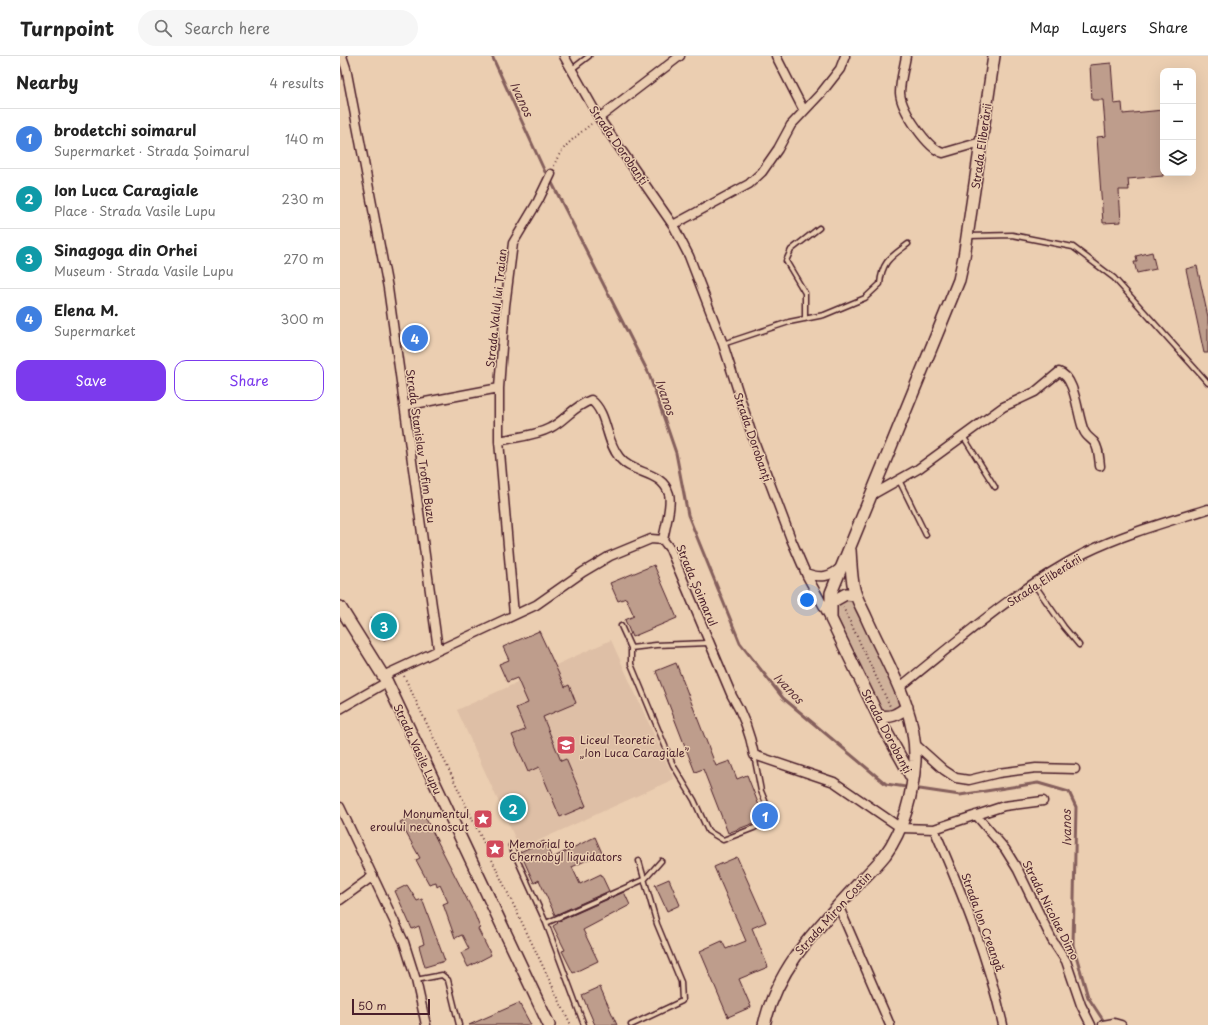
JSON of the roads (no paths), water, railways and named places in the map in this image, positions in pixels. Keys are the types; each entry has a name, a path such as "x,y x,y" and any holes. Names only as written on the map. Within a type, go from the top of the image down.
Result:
{"street":[{"name":"Strada Dorobanți","path":"564,56 599,118 673,225 689,256 723,344 736,387 769,482 806,574 831,619 879,716 912,778 907,807 901,828"},
{"path":"599,118 680,56"},
{"path":"776,56 804,111"},
{"path":"673,225 750,184 762,172 778,149 791,125 822,92 840,69 845,56"},
{"path":"906,56 900,95 905,110 930,144 937,151 943,153 981,142"},
{"name":"Strada Eliberării","path":"831,619 836,603 831,593 841,566 959,280 994,56"},
{"name":"Strada Stanislav Trofim Buzu","path":"344,57 388,288 438,649"},
{"name":"Strada Valul lui Traian","path":"514,615 499,440 499,388 505,306 513,243 538,201 551,174"},
{"path":"870,497 918,470 1003,406 1035,392 1059,372 1068,379 1074,393 1086,436 1094,442 1098,448 1100,466"},
{"path":"404,406 499,388"},
{"path":"499,440 534,433 551,427 579,404 591,400 597,405 609,438 618,457 630,468 654,476 666,486 670,495 670,502 663,540"},
{"name":"Strada Eliberării","path":"900,687 964,635 1034,584 1085,554 1114,540 1208,509"},
{"name":"Strada Șoimarul","path":"340,709 400,668 438,649 536,605 582,572 610,556 651,539 663,540 670,549 732,696 743,715 750,732 754,755"},
{"name":"Strada Eliberării","path":"850,547 851,574 856,595 900,687 907,708 915,744 915,762 912,778"},
{"path":"806,574 815,577 826,577 834,573 841,566"},
{"path":"836,603 846,594 856,595"},
{"name":"Strada Vasile Lupu","path":"340,607 385,679 549,1025"},
{"path":"879,716 890,718 907,708"},
{"path":"915,744 944,770 956,778 969,780 998,773 1036,768 1075,769"},
{"path":"754,755 834,782 901,828 934,829 1004,806 1043,801"},
{"path":"340,807 404,942 416,980 426,1025"},
{"name":"Strada Nicolae Dimo","path":"976,815 1005,849 1018,870 1052,940 1066,961 1091,1025"},
{"name":"Strada Miron Costin","path":"764,1025 768,1008 781,978 792,960 814,931 885,855 901,828"},
{"name":"Strada Ion Creangă","path":"934,829 953,872 988,966 1003,1025"},
{"path":"340,900 373,876"},
{"path":"838,905 890,1025"},
{"path":"1105,1024 1121,1025"}],"lane":[{"path":"571,70 589,56"},
{"path":"805,319 805,293 786,261 791,250 819,228"},
{"path":"967,236 1012,235 1073,247 1114,278 1208,383"},
{"path":"723,344 789,322 824,315 865,298 880,284 881,270 891,258 908,244"},
{"path":"963,436 995,487"},
{"path":"899,480 926,535"},
{"path":"1034,584 1064,627 1079,645"},
{"path":"621,626 631,648 631,664 673,765 694,800 708,831 723,840 754,828 770,819 770,813 761,791 754,755"},
{"path":"631,648 656,645 709,643"},
{"path":"511,846 546,923 584,1025"},
{"path":"631,1025 682,1001 681,982 657,924 639,861"},
{"path":"546,923 645,879 662,861"},
{"path":"416,980 442,975 448,980 459,1025"}],"waterway":[{"name":"Ivanos","path":"492,56 545,172"},
{"name":"Ivanos","path":"552,183 649,374 676,453 688,515 740,643 783,698 886,784 960,795 1038,783 1069,792 1076,807 1073,945 1088,997 1105,1023"}],"place":[{"name":"Elena M.","path":"415,338"},
{"name":"Sinagoga din Orhei","path":"384,626"},
{"name":"Liceul Teoretic „Ion Luca Caragiale”","path":"566,745"},
{"name":"Ion Luca Caragiale","path":"513,808"},
{"name":"brodetchi soimarul","path":"765,816"},
{"name":"Monumentul eroului necunoscut","path":"483,819"},
{"name":"Memorial to Chernobyl liquidators","path":"495,849"}]}
